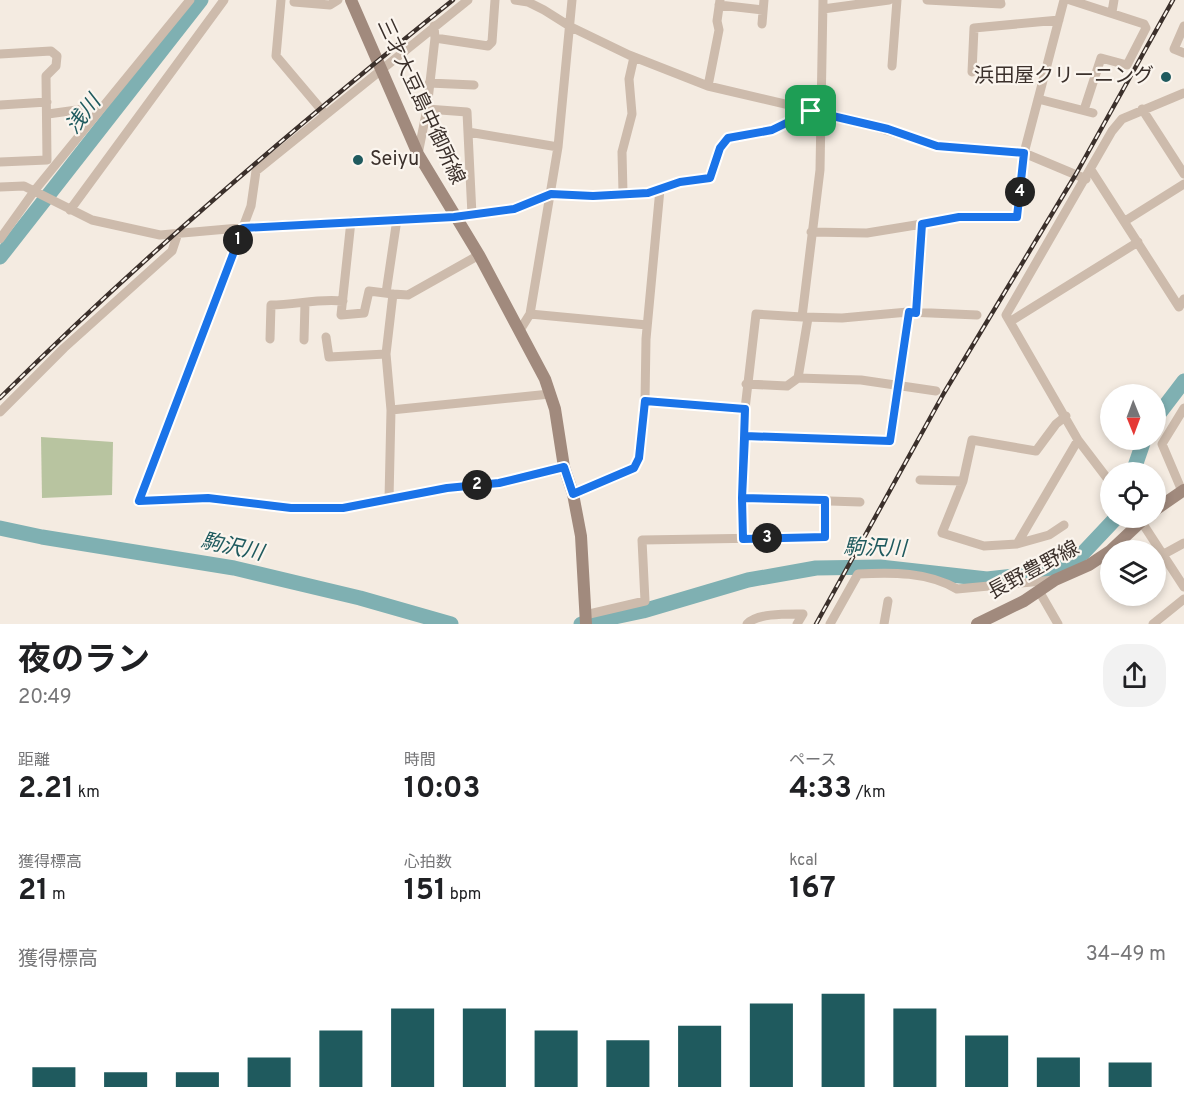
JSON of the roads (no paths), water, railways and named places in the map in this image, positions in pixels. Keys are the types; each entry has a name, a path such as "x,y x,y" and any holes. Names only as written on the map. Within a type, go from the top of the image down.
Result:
{"main road":[{"name":"三才大豆島中御所線","path":"351,0 418,154 479,255 520,330 550,394 564,467 573,494 581,536 585,619"},
{"path":"1166,503 1183,491"},
{"name":"長野豊野線","path":"1121,540 1134,528"},
{"name":"長野豊野線","path":"977,624 1100,558"}],"street":[{"path":"0,239 190,0"},
{"path":"68,209 224,0"},
{"path":"281,0 276,56 325,114"},
{"path":"294,2 330,4 338,0"},
{"path":"468,0 256,171 254,196 243,228 139,501 208,498 291,508 343,508 447,488 499,483 564,467"},
{"path":"435,38 488,46 492,42 495,0"},
{"path":"515,0 528,2 571,27 634,57 708,86 888,129 937,146 1024,153 1086,179"},
{"path":"520,330 530,314 551,194 571,27 572,0"},
{"path":"762,24 764,0"},
{"path":"798,378 811,232 820,170 823,113 820,88 823,4 889,0"},
{"path":"892,66 897,0"},
{"path":"927,0 1001,4 1000,0"},
{"path":"811,232 867,233 959,217 1017,217 1024,153 1064,0"},
{"path":"1038,99 1088,111 1101,58 1127,65 1146,28 1144,24 1112,12 1070,0"},
{"path":"1112,12 1114,0"},
{"path":"708,86 719,30 717,21 719,2 763,10"},
{"path":"972,72 974,28 1059,20"},
{"path":"418,154 427,109 435,38 434,26"},
{"path":"1184,26 1174,49 1184,53"},
{"path":"0,54 51,51 57,56 56,66 46,76 47,160 0,162"},
{"path":"623,193 622,152 632,114 629,79 634,57"},
{"path":"429,83 474,85"},
{"path":"1100,469 1078,440 1006,315 1112,131 1122,119 1184,93"},
{"path":"0,105 47,102"},
{"path":"48,114 84,109"},
{"path":"427,109 467,112 472,215"},
{"path":"1142,110 1184,174"},
{"path":"0,187 24,186 92,220 160,235 351,221 454,217 514,209 551,194 593,196 623,193 660,189 680,182 710,178 720,148 728,138 772,130 811,111"},
{"path":"468,132 558,147"},
{"path":"1091,170 1179,307 1184,299"},
{"path":"1125,221 1184,184"},
{"path":"573,494 634,468 639,458 645,401 647,325 660,189"},
{"path":"389,499 391,410 386,354 397,219"},
{"path":"351,221 341,315 364,314 369,291 408,295 479,255"},
{"path":"745,436 890,441 897,386 912,313 922,224"},
{"path":"0,412 64,348 172,251 178,233"},
{"path":"1011,321 1138,242"},
{"path":"270,339 271,305 306,303 321,299 343,301"},
{"path":"304,340 306,303"},
{"path":"743,539 746,384 756,314 842,318 912,313 977,315"},
{"path":"530,314 647,325"},
{"path":"326,338 329,357 386,354"},
{"path":"746,384 787,386 798,378 861,380 936,391"},
{"path":"391,410 550,394"},
{"path":"645,401 745,409"},
{"path":"1183,491 1162,444 1184,408"},
{"path":"1064,525 1049,536 1017,544 984,546 942,534 963,481 972,440 1036,451 1056,424 1066,416"},
{"path":"1017,544 1078,440"},
{"path":"920,480 963,481"},
{"path":"742,498 860,502"},
{"path":"585,619 645,601 642,540 825,537 825,500"},
{"path":"1166,553 1184,543"},
{"path":"1166,557 1184,586"},
{"path":"830,624 858,574 915,575 945,581 957,589 1055,580"},
{"path":"1039,591 1059,624"},
{"path":"1153,624 1184,599"},
{"path":"884,624 888,601"},
{"path":"747,624 752,620 782,614 802,614 797,624"}],"waterway":[{"name":"浅川","path":"0,257 201,0"},
{"name":"駒沢川","path":"1166,405 1184,381"},
{"name":"駒沢川","path":"1136,462 1141,450"},
{"name":"駒沢川","path":"0,528 234,568 360,598 451,624"},
{"name":"駒沢川","path":"581,624 643,611 748,580 816,568 880,567 987,579 1040,573 1060,569 1083,553 1107,528"}],"railway":[{"path":"0,398 54,345 221,193 453,0"},
{"path":"816,624 944,393 1076,174 1173,0"}],"place":[{"name":"浜田屋クリーニング","path":"1166,77"},
{"name":"Seiyu","path":"358,160"}]}
